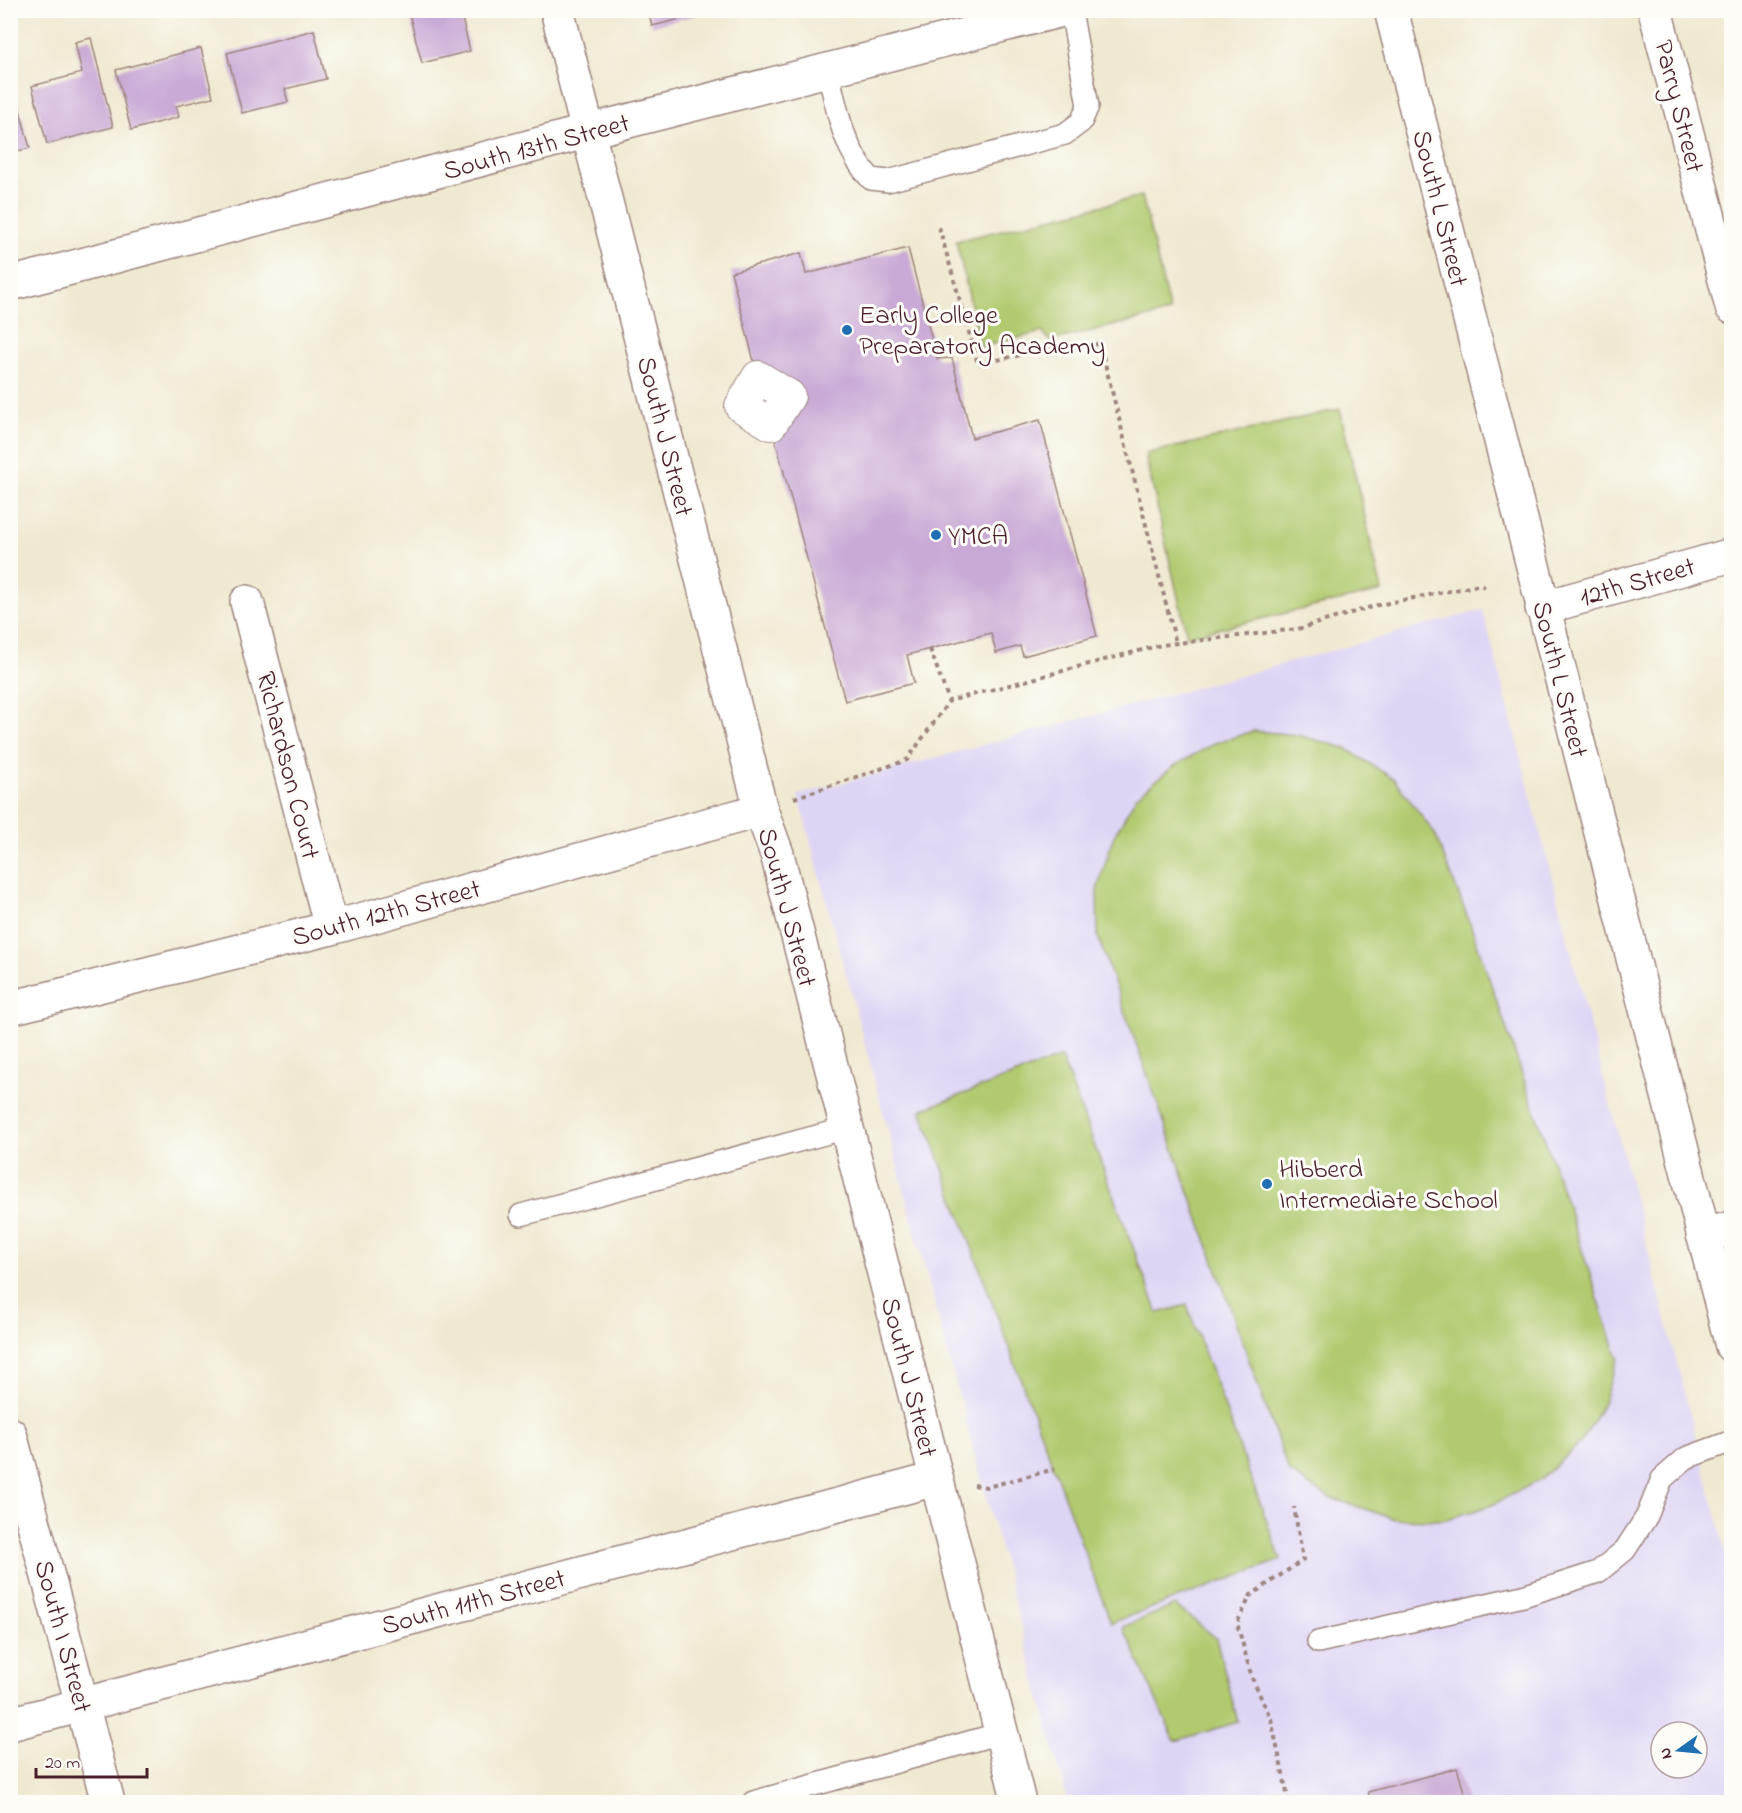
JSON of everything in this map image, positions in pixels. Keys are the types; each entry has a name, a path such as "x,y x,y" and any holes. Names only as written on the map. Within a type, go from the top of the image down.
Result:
{"street":[{"name":"South J Street","path":"557,10 761,810 777,854 1019,1803"},
{"name":"South 13th Street","path":"10,284 589,131 1062,10"},
{"name":"South L Street","path":"1391,10 1542,608 1717,1231 1731,1346"},
{"name":"Parry Street","path":"1655,10 1731,307"},
{"name":"12th Street","path":"1542,608 1731,555"},
{"name":"Richardson Court","path":"247,602 332,928"},
{"name":"South 12th Street","path":"10,1008 332,928 761,810"},
{"name":"South I Street","path":"10,1434 108,1803"},
{"name":"South 11th Street","path":"10,1724 936,1479"}],"lane":[{"path":"828,71 846,142 860,168 871,179 888,181 1065,134 1081,122 1088,106 1071,10"},
{"path":"522,1215 847,1128"},
{"path":"1318,1642 1523,1596 1598,1572 1625,1550 1647,1516 1662,1479 1686,1458 1731,1441"},
{"path":"753,1803 1001,1733"}],"path":[{"path":"939,227 978,364 1039,351 1100,344 1176,643"},
{"path":"761,810 907,760 949,701 1161,645 1298,629 1378,605 1480,585 1485,587"},
{"path":"930,649 949,701"},
{"path":"936,1479 987,1487 1055,1469"},
{"path":"1289,1803 1271,1719 1252,1678 1237,1623 1251,1595 1303,1560 1294,1507"}],"shaded area":[{"name":"Hibberd Intermediate School","path":"1483,610 1731,1573 1731,1802 1068,1802 798,795"}],"green space":[{"path":"1142,196 1170,312 1050,341 1042,332 981,347 956,241"},
{"path":"1340,409 1382,591 1187,636 1145,454"},
{"path":"1254,731 1298,735 1345,748 1394,779 1435,834 1471,926 1618,1358 1602,1406 1581,1442 1540,1480 1490,1506 1443,1520 1395,1519 1328,1497 1289,1472 1098,937 1097,890 1113,838 1136,797 1174,766 1215,743"},
{"path":"1061,1057 1158,1313 1187,1305 1281,1560 1111,1623 921,1110"},
{"path":"1175,1605 1216,1638 1238,1722 1175,1741 1123,1627"}],"building":[{"path":"408,10 460,10 470,51 422,63"},
{"path":"648,10 695,10 696,15 652,26"},
{"path":"314,30 326,79 285,89 288,102 242,113 227,53"},
{"path":"91,38 113,127 47,144 32,86 82,73 75,42"},
{"path":"201,48 213,97 176,106 179,117 131,130 116,70"},
{"path":"15,92 30,148 10,153 10,93"},
{"name":"YMCA","path":"908,248 937,359 952,358 972,438 1040,420 1097,636 1023,656 1020,646 996,653 991,633 907,655 914,683 845,701 771,424 789,396 758,377 731,272 801,253 806,274"},
{"path":"1457,1768 1467,1802 1371,1802 1368,1792"}],"place":[{"name":"Early College Preparatory Academy","path":"847,330"},
{"name":"YMCA","path":"936,535"},
{"name":"Hibberd Intermediate School","path":"1267,1184"}]}
